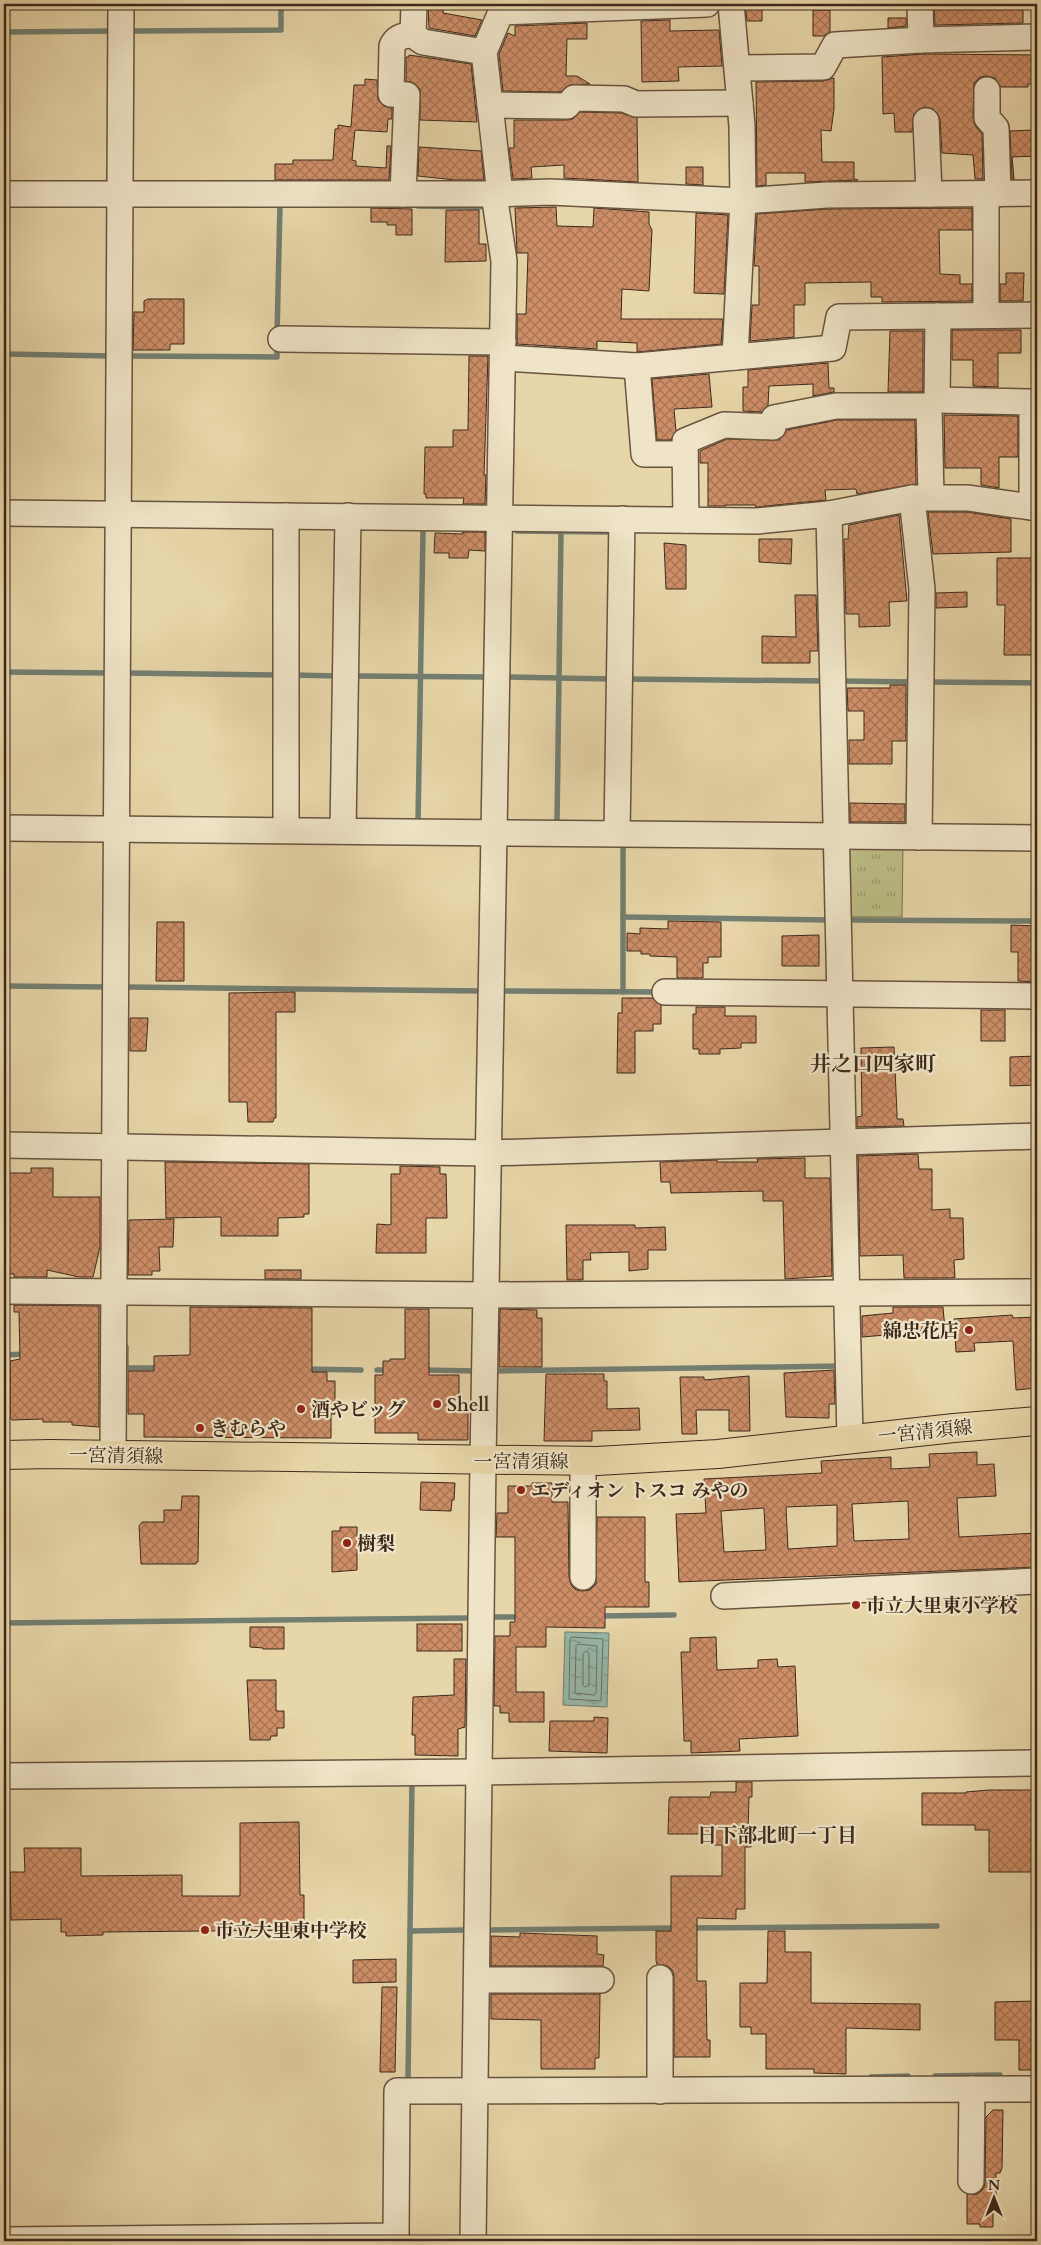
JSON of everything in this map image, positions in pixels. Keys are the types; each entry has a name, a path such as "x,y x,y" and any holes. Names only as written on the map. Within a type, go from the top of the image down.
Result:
{"main road":[{"name":"一宮清須線","path":"4,1455 584,1461 718,1454 1037,1421"}],"street":[{"path":"113,1455 121,4"},
{"path":"413,36 414,4"},
{"path":"473,2241 483,1461 504,261 484,52 501,12 707,4"},
{"path":"731,4 738,68 743,201 735,357"},
{"path":"920,4 921,40"},
{"path":"403,194 407,95 391,94 392,46 394,41 403,35 413,36 423,42 484,52"},
{"path":"738,68 822,67 835,45 921,40 1037,37"},
{"path":"986,315 996,128 988,118 987,90"},
{"path":"490,105 567,106 574,98 624,99 636,104 740,103"},
{"path":"926,121 929,194"},
{"path":"4,194 497,194 550,192 743,201 827,195 1037,194"},
{"path":"281,339 503,350 637,366 833,348 839,317 1037,313"},
{"path":"919,837 922,497 933,403 938,316"},
{"path":"637,366 644,454 685,454"},
{"path":"4,513 757,521 829,514 922,497 968,498 1035,508 1032,406 1029,402 836,406 774,418 773,427 724,425 685,441 686,520"},
{"path":"829,514 850,1439"},
{"path":"286,516 286,830"},
{"path":"343,831 348,516"},
{"path":"617,833 622,519"},
{"path":"4,828 1037,838"},
{"path":"665,992 1037,996"},
{"path":"4,1145 489,1153 1037,1136"},
{"path":"4,1292 486,1296 1037,1292"},
{"path":"584,1461 584,1577"},
{"path":"724,1596 1037,1581"},
{"path":"4,1776 479,1772 1037,1763"},
{"path":"660,1978 660,2091"},
{"path":"476,1980 601,1980"},
{"path":"971,2181 972,2089"},
{"path":"4,2240 396,2236 397,2091 1037,2089"}],"green space":[{"path":"850,845 903,846 902,917 845,917 845,850"}],"water":[{"path":"565,1632 609,1633 607,1707 563,1705"}],"building":[{"path":"428,4 444,4 443,13 482,20 475,36 429,28"},
{"path":"745,4 762,4 762,21 747,21"},
{"path":"934,4 1023,4 1023,23 935,25"},
{"path":"813,10 830,10 830,32 824,36 813,36"},
{"path":"888,18 906,18 906,26 888,28"},
{"path":"670,20 670,31 719,30 722,66 678,67 679,81 642,82 641,21"},
{"path":"587,23 587,39 567,39 566,76 577,76 590,84 569,85 561,92 503,91 499,54 508,33 515,36 515,26"},
{"path":"924,54 1037,55 1037,84 1028,84 1028,87 1001,87 995,78 987,76 980,77 974,83 973,118 976,127 982,134 983,179 975,179 973,155 942,153 940,120 938,114 933,109 925,107 919,109 914,114 912,132 895,132 894,113 883,114 882,57"},
{"path":"409,55 471,64 477,122 420,120 420,89 414,83 406,81 406,57 409,57"},
{"path":"834,78 834,109 831,131 821,130 822,162 854,162 854,179 858,180 805,182 805,173 766,173 766,185 757,186 756,82 823,81"},
{"path":"365,79 377,80 378,100 384,106 392,108 392,119 388,119 387,132 355,130 352,160 356,161 356,166 386,168 387,146 391,146 389,180 275,180 275,164 293,164 293,160 333,160 335,129 338,129 338,125 351,127 354,85 365,85"},
{"path":"580,112 621,113 637,118 638,182 564,178 564,165 531,167 532,178 513,179 509,148 514,148 514,120 567,120 573,119"},
{"path":"1033,130 1033,134 1037,134 1037,156 1012,157 1014,179 1012,179 1010,131"},
{"path":"419,147 481,151 484,180 455,180 418,176"},
{"path":"686,167 703,167 703,185 686,184"},
{"path":"556,207 557,226 593,227 594,208 649,212 649,224 652,230 649,291 622,289 621,319 723,319 721,344 637,352 637,343 597,341 597,349 517,344 517,314 526,314 528,253 517,253 515,208"},
{"path":"371,208 412,209 412,235 396,235 396,225 387,225 387,222 371,222"},
{"path":"972,208 972,230 939,230 940,274 960,275 960,284 972,284 972,301 882,302 882,297 871,297 871,282 805,283 805,305 794,305 794,337 750,341 752,305 759,305 759,266 754,266 757,214 828,209"},
{"path":"446,210 479,210 479,244 486,244 486,261 445,262"},
{"path":"696,213 728,215 724,294 694,293"},
{"path":"1006,273 1024,273 1023,301 1000,301 1000,284 1006,284"},
{"path":"148,299 184,299 184,344 170,344 170,350 133,350 134,312 144,312 144,301"},
{"path":"952,330 1021,330 1021,353 998,353 998,387 973,386 973,360 952,360"},
{"path":"890,331 923,331 923,392 888,392"},
{"path":"469,356 488,356 484,475 486,475 485,504 463,504 464,498 426,498 426,494 424,494 425,447 453,447 453,430 468,430"},
{"path":"828,363 829,388 834,388 834,392 813,396 813,384 769,386 768,406 762,412 743,411 743,387 748,387 748,370"},
{"path":"709,374 712,407 674,409 676,431 671,440 657,440 652,379"},
{"path":"944,415 1018,416 1018,457 999,457 999,488 981,485 981,468 945,468"},
{"path":"837,420 915,420 916,484 857,494 856,489 825,490 826,500 756,507 755,505 708,506 708,463 700,463 700,451 727,439 779,440 787,430"},
{"path":"928,512 967,512 1011,519 1011,552 933,554"},
{"path":"899,515 907,601 889,602 890,626 859,627 859,614 846,614 844,539 848,539 849,525"},
{"path":"463,532 485,532 485,551 469,550 468,558 449,558 449,553 434,553 435,533 463,534"},
{"path":"759,539 792,539 791,564 759,562"},
{"path":"664,543 686,545 686,589 666,589"},
{"path":"997,558 1037,558 1037,655 1004,655 1005,605 997,605"},
{"path":"967,592 967,607 936,608 936,593"},
{"path":"795,595 816,595 818,651 810,651 810,663 762,663 762,636 796,637"},
{"path":"890,685 906,685 906,741 892,741 892,764 849,764 849,740 864,740 864,711 848,711 847,688 890,688"},
{"path":"850,803 905,804 905,822 850,822"},
{"path":"668,921 721,922 721,957 708,957 708,963 703,963 703,978 677,978 677,957 650,956 650,954 641,954 641,951 627,951 627,933 640,934 640,928 668,929"},
{"path":"157,922 184,922 184,981 156,981"},
{"path":"1011,925 1037,926 1037,982 1018,981 1018,952 1011,952"},
{"path":"819,935 819,966 782,966 782,936"},
{"path":"295,992 295,1012 276,1012 276,1118 274,1118 273,1122 248,1122 247,1102 229,1102 229,993"},
{"path":"622,998 652,998 661,1005 661,1024 653,1024 653,1031 635,1031 635,1073 617,1073 618,1013 622,1013"},
{"path":"696,1007 725,1007 725,1016 756,1016 756,1043 741,1043 741,1048 720,1049 720,1054 699,1054 699,1049 693,1049 693,1014 696,1014"},
{"path":"981,1010 1005,1010 1005,1041 981,1041"},
{"path":"130,1018 148,1018 146,1051 130,1051"},
{"path":"894,1047 897,1119 903,1119 904,1126 857,1127 857,1117 862,1116 861,1048"},
{"path":"1037,1056 1037,1085 1010,1086 1010,1057"},
{"path":"918,1154 919,1169 932,1169 932,1210 950,1209 950,1218 963,1218 964,1259 954,1260 955,1278 904,1278 903,1255 860,1256 858,1156"},
{"path":"805,1158 805,1178 830,1178 832,1276 785,1279 783,1201 763,1201 763,1191 671,1193 670,1182 661,1182 660,1162 717,1160 717,1162 758,1162 757,1159"},
{"path":"165,1162 309,1164 309,1214 304,1214 304,1217 278,1218 278,1236 221,1236 221,1217 166,1218"},
{"path":"400,1166 440,1167 440,1174 446,1174 447,1218 426,1218 426,1253 376,1253 377,1224 391,1225 391,1174 400,1174"},
{"path":"31,1168 53,1168 53,1197 100,1197 100,1247 93,1277 79,1277 47,1270 47,1277 14,1277 14,1274 4,1274 4,1250 7,1250 7,1214 4,1214 4,1185 7,1185 7,1173 31,1173"},
{"path":"174,1219 173,1247 159,1247 160,1271 152,1271 152,1275 128,1275 129,1220"},
{"path":"566,1225 635,1225 635,1228 665,1227 666,1250 648,1250 648,1269 629,1271 629,1252 590,1253 591,1260 583,1260 583,1280 567,1280"},
{"path":"265,1270 301,1270 301,1279 265,1279"},
{"path":"14,1305 99,1306 99,1427 72,1425 72,1422 43,1422 43,1419 12,1420 10,1418 10,1361 20,1359 19,1312 14,1312"},
{"path":"190,1307 312,1308 312,1372 327,1372 327,1381 335,1381 335,1414 331,1414 331,1438 144,1437 144,1414 128,1414 128,1371 154,1371 154,1356 190,1355"},
{"path":"893,1307 943,1307 945,1330 862,1337 862,1316 893,1313"},
{"path":"405,1309 429,1309 429,1375 459,1375 459,1412 468,1412 468,1440 418,1440 418,1433 375,1433 375,1375 383,1375 383,1361 405,1359"},
{"path":"500,1309 537,1310 537,1318 542,1318 542,1367 499,1367"},
{"path":"1012,1315 1013,1318 1037,1317 1037,1388 1016,1390 1013,1341 974,1343 975,1351 956,1352 954,1319"},
{"path":"834,1370 835,1404 829,1404 829,1418 786,1417 784,1373"},
{"path":"546,1374 604,1374 604,1381 607,1381 607,1409 639,1408 640,1430 592,1431 592,1441 544,1441"},
{"path":"749,1376 750,1431 729,1431 729,1410 696,1410 697,1434 682,1434 680,1377 704,1377 704,1380"},
{"path":"977,1452 977,1465 994,1464 996,1496 957,1498 959,1537 1037,1533 1037,1567 679,1582 676,1514 706,1513 704,1479 822,1473 821,1461 891,1457 891,1469 930,1467 929,1454","holes":["908,1501 909,1539 854,1541 852,1504","837,1505 837,1546 788,1549 786,1507","764,1508 766,1550 724,1552 721,1511"]},
{"path":"421,1482 455,1483 451,1511 420,1510"},
{"path":"532,1483 552,1483 552,1502 568,1502 569,1577 571,1585 576,1590 590,1590 596,1584 597,1517 645,1517 645,1582 649,1582 649,1607 605,1607 605,1628 546,1627 546,1647 516,1647 516,1692 544,1692 544,1722 509,1722 509,1713 500,1713 500,1706 494,1706 495,1636 510,1636 510,1622 515,1622 515,1537 496,1537 497,1513 508,1513 508,1486 532,1486"},
{"path":"182,1496 199,1496 198,1562 196,1564 141,1564 139,1526 142,1522 164,1522 164,1510 181,1510"},
{"path":"340,1527 357,1527 357,1570 332,1572 332,1531 340,1531"},
{"path":"417,1624 462,1624 462,1651 417,1651"},
{"path":"250,1627 284,1627 284,1649 250,1647"},
{"path":"716,1637 717,1670 758,1668 758,1660 777,1659 778,1667 795,1666 798,1736 739,1739 740,1751 691,1753 691,1741 684,1741 681,1652 690,1652 690,1638"},
{"path":"454,1659 466,1659 465,1727 458,1729 458,1756 415,1755 415,1735 412,1735 413,1697 454,1695"},
{"path":"247,1680 276,1680 276,1711 284,1711 284,1728 277,1728 277,1736 271,1736 270,1740 250,1740"},
{"path":"594,1717 608,1718 607,1753 549,1751 550,1721 594,1721"},
{"path":"736,1782 752,1782 752,1797 749,1797 748,1832 751,1832 751,1847 745,1847 745,1909 736,1909 736,1919 697,1918 697,1981 706,1981 707,2040 710,2040 710,2057 674,2057 673,1971 668,1966 657,1964 656,1931 671,1931 671,1876 722,1876 722,1845 711,1845 710,1834 668,1834 669,1800 670,1797 710,1797 711,1792 736,1792"},
{"path":"989,1790 1037,1790 1037,1872 989,1872 989,1830 975,1830 975,1825 922,1825 922,1793 966,1793"},
{"path":"299,1822 300,1895 304,1895 304,1930 103,1932 103,1935 66,1936 66,1932 61,1932 61,1919 11,1920 10,1872 25,1872 24,1848 81,1848 81,1876 182,1875 182,1896 240,1896 240,1823"},
{"path":"768,1931 785,1931 785,1952 811,1952 811,2003 920,2004 920,2030 846,2028 846,2074 814,2073 814,2069 766,2069 766,2034 751,2034 751,2027 740,2027 740,1983 767,1983"},
{"path":"520,1933 597,1936 597,1954 604,1955 603,1966 491,1966 491,1936 520,1937"},
{"path":"396,1959 396,1982 353,1983 353,1960"},
{"path":"382,1987 397,1987 395,2072 380,2072"},
{"path":"491,1994 600,1994 599,2058 595,2058 595,2069 541,2069 541,2020 491,2019"},
{"path":"1037,2001 1035,2070 1019,2070 1019,2040 995,2040 995,2002"},
{"path":"993,2110 1003,2110 1002,2168 1000,2173 996,2173 996,2195 993,2195 993,2227 980,2227 980,2224 967,2224 967,2194 978,2194 984,2188 986,2117"}],"waterway":[{"path":"132,31 281,30 281,4"},
{"path":"4,32 113,31"},
{"path":"277,335 280,205 286,205"},
{"path":"418,206 480,207"},
{"path":"129,356 277,357 277,344"},
{"path":"4,354 111,356"},
{"path":"418,823 423,530"},
{"path":"463,530 489,531"},
{"path":"517,531 611,532"},
{"path":"557,824 561,532"},
{"path":"4,672 108,673"},
{"path":"126,673 280,675"},
{"path":"294,675 337,676"},
{"path":"353,676 488,677"},
{"path":"506,677 611,679"},
{"path":"624,679 825,681"},
{"path":"843,681 913,682"},
{"path":"927,682 1037,683"},
{"path":"623,846 623,992"},
{"path":"623,917 829,920"},
{"path":"847,920 1037,921"},
{"path":"4,986 107,987"},
{"path":"126,987 484,991"},
{"path":"502,991 659,992"},
{"path":"126,1347 126,1368 161,1368"},
{"path":"4,1355 26,1354"},
{"path":"497,1371 841,1366"},
{"path":"305,1369 361,1370"},
{"path":"377,1370 390,1370"},
{"path":"422,1370 478,1371"},
{"path":"599,1616 674,1615"},
{"path":"496,1617 522,1617"},
{"path":"4,1623 467,1618"},
{"path":"412,1781 408,2079 412,2083"},
{"path":"689,1928 937,1926"},
{"path":"490,1930 677,1928"},
{"path":"410,1931 466,1930"},
{"path":"935,2076 1000,2075"},
{"path":"871,2077 908,2076"},
{"path":"909,2241 1037,2240"}],"place":[{"name":"綿忠花店","path":"969,1330"},
{"name":"Shell","path":"437,1404"},
{"name":"酒やビッグ","path":"301,1409"},
{"name":"きむらや","path":"200,1428"},
{"name":"エディオン トスコ みやの","path":"521,1490"},
{"name":"樹梨","path":"347,1543"},
{"name":"市立大里東小学校","path":"856,1605"},
{"name":"市立大里東中学校","path":"205,1930"}],"district":[{"name":"井之口四家町","path":"873,1064"},
{"name":"日下部北町一丁目","path":"777,1835"}]}
